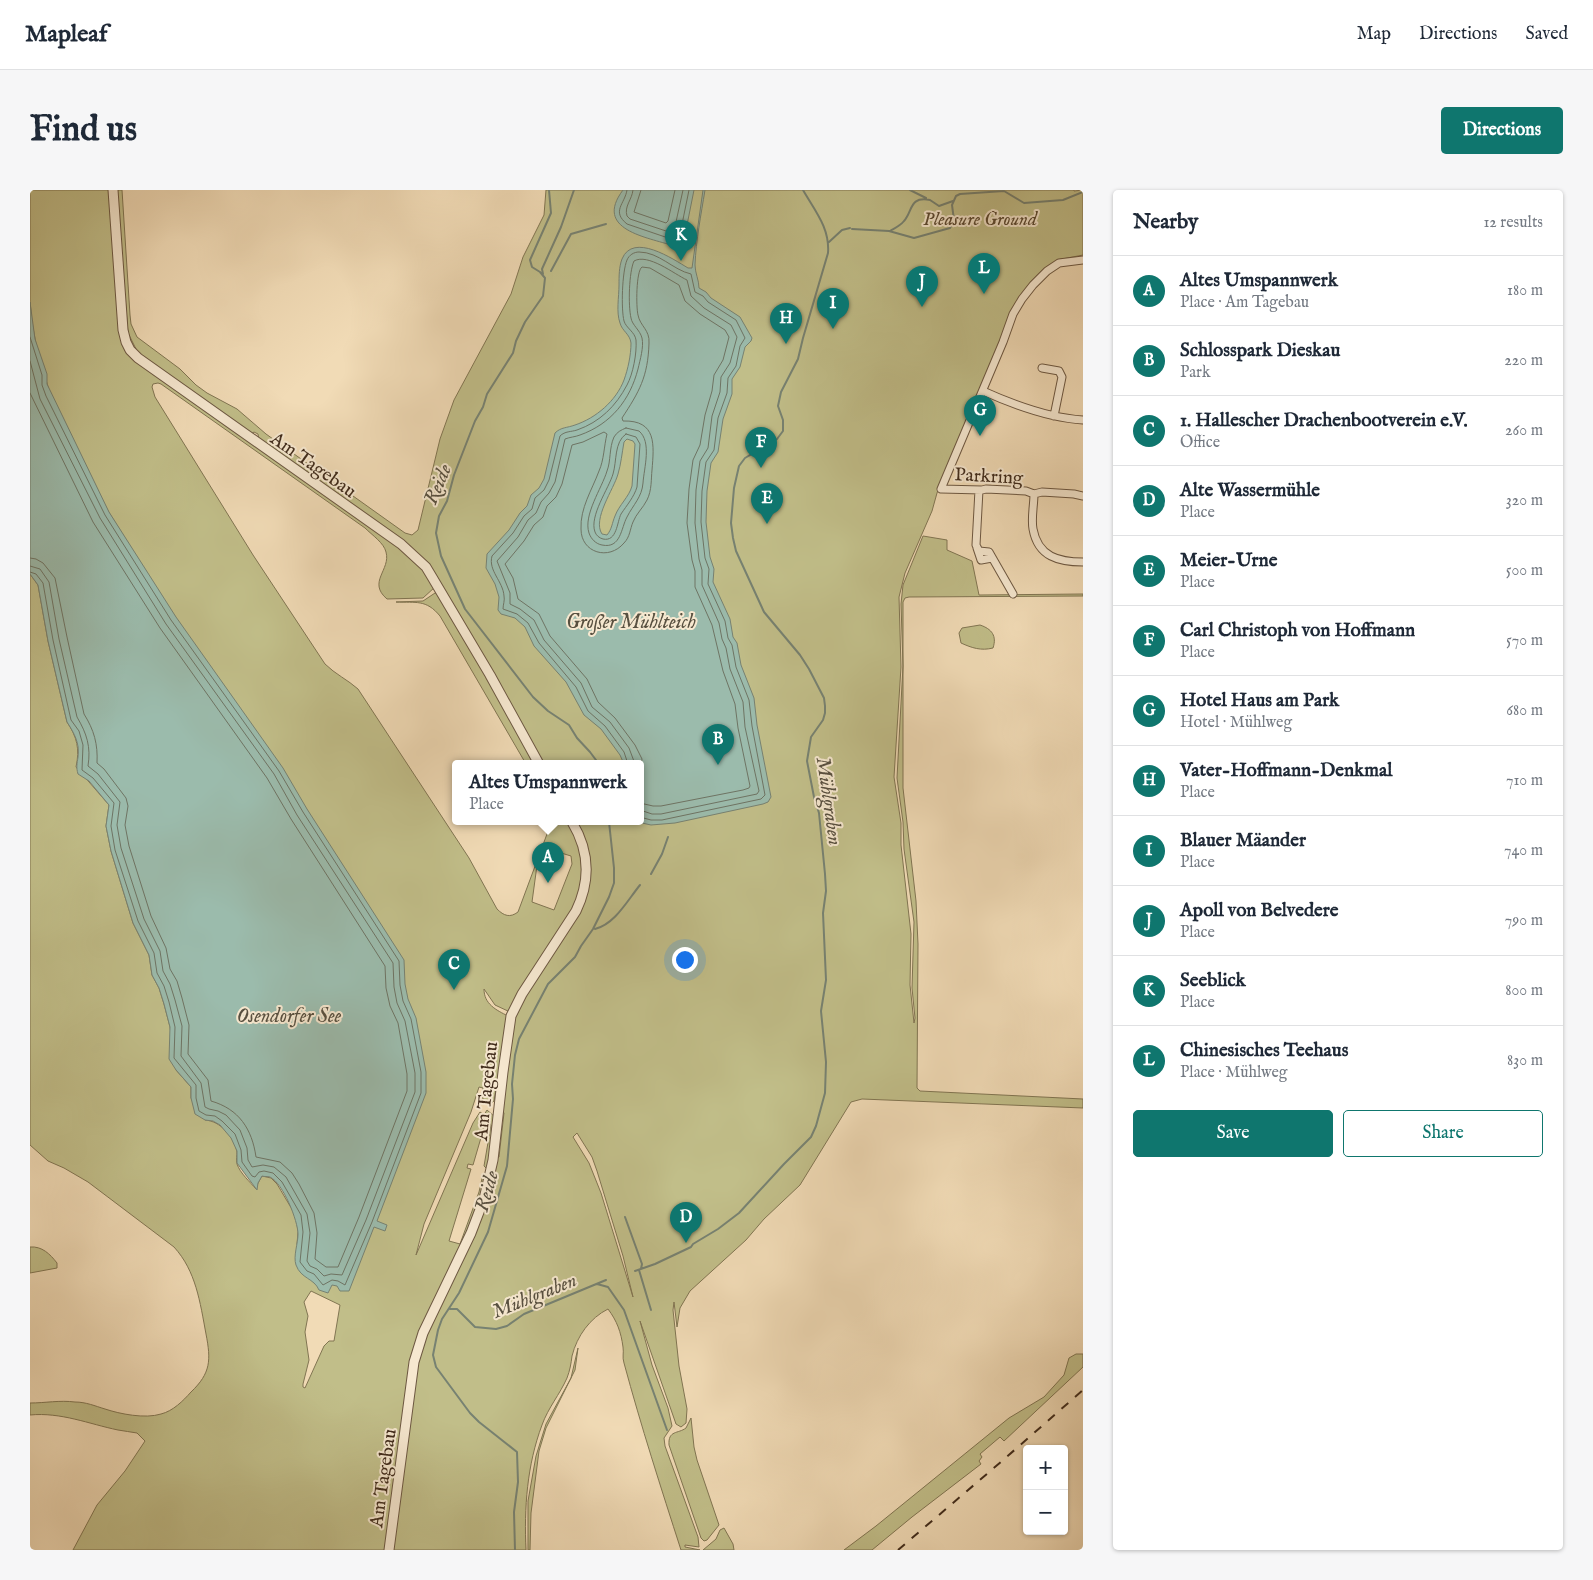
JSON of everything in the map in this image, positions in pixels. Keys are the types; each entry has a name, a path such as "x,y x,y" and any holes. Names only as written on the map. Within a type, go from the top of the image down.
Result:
{"street":[{"name":"Am Tagebau","path":"112,190 121,318 126,342 130,350 138,358 401,544 426,566 490,675 537,760"},
{"path":"1083,260 1059,263 1033,285 1022,299 1013,314 983,391 1032,410 1066,419 1083,420"},
{"path":"1042,368 1059,371 1062,377 1054,416"},
{"name":"Parkring","path":"983,391 941,489 986,489 1026,491 1034,494 1042,492 1083,496"},
{"path":"979,490 976,545 978,562 992,558"},
{"name":"Parkring","path":"1034,494 1033,530 1040,546 1049,555 1061,561 1083,562"},
{"path":"976,545 980,551 988,552 1013,594"},
{"name":"Am Tagebau","path":"389,1550 414,1362 423,1333 471,1233 484,1199 494,1160 502,1072 511,1016 522,994 576,911 583,897 586,868 585,853 580,836 574,825"}],"green space":[{"path":"30,190 109,190 125,346 399,547 420,565 435,587 423,598 387,599 381,593 379,587 379,581 387,558 386,552 383,545 374,536 161,384 153,384 155,397 253,555 325,664 358,689 469,858 497,909 507,915 518,912 538,858 547,834 548,825 569,825 581,852 582,877 578,901 510,1012 495,1005 484,989 488,1003 508,1016 494,1101 489,1105 484,1103 483,1088 479,1087 471,1112 424,1224 416,1255 473,1123 480,1112 484,1115 487,1110 495,1117 489,1166 486,1168 484,1166 491,1125 485,1124 473,1165 468,1164 467,1168 471,1169 449,1241 460,1244 479,1192 483,1174 485,1174 487,1176 477,1212 419,1335 385,1550 73,1550 97,1505 125,1471 145,1441 137,1433 53,1415 30,1415 30,1403 64,1401 87,1403 111,1411 133,1415 148,1416 170,1411 185,1399 202,1379 208,1366 209,1351 196,1288 187,1266 174,1247 88,1182 48,1161 30,1145 30,574 38,585 48,641 67,722 77,743 76,767 109,805 106,826 111,851 133,923 149,955 152,975 164,1004 170,1027 176,1070 191,1087 191,1098 205,1120 221,1126 230,1135 237,1152 237,1164 240,1171 256,1189 262,1176 271,1178 277,1184 296,1216 297,1244 311,1278 316,1284 369,908 163,599 108,511 50,394 36,344 30,302","holes":["548,849 571,856 572,864 554,910 532,902 538,858","311,1291 340,1305 334,1341 329,1341 324,1346 305,1388 303,1387 309,1360 305,1332 308,1316 304,1302"]},
{"name":"Pleasure Ground","path":"116,190 122,190 130,315 131,324 137,337 180,369 207,393 237,409 266,434 405,533 412,535 418,530 440,439 454,400 511,294 523,257 544,215 546,190 1083,190 1083,255 1057,260 1043,270 1021,295 905,573 899,597 901,667 894,777 901,823 901,845 911,934 910,985 914,1023 912,988 914,922 897,778 903,666 903,788 916,901 918,944 917,1088 920,1091 1083,1099 1083,1108 862,1099 851,1102 800,1185 764,1219 746,1240 690,1291 680,1308 677,1327 674,1302 673,1310 679,1366 687,1409 686,1423 681,1427 676,1424 640,1321 672,1426 664,1438 665,1446 698,1537 699,1547 685,1545 685,1547 700,1550 681,1550 623,1361 620,1332 608,1309 595,1317 577,1341 567,1378 542,1425 530,1471 526,1518 526,1550 392,1550 418,1358 421,1347 465,1252 496,1159 499,1157 504,1113 501,1109 513,1017 577,914 588,879 576,825 644,825 644,760 540,760 433,573 259,440 258,434 254,432 251,434 143,357 136,349 128,333","holes":["577,1133 592,1157 623,1256 633,1297 601,1193 589,1163 573,1137"]},
{"path":"923,536 947,540 947,550 972,561 979,595 1083,594 1083,596 909,597 905,598 903,602 903,666 901,604 903,585"},
{"path":"435,593 439,594 533,760 524,760 440,616 425,604 396,602 423,601"},
{"path":"980,625 988,629 994,637 993,648 977,648 961,643 959,633 962,628"},
{"path":"30,1247 45,1251 57,1263 57,1268 30,1273"},
{"path":"578,1348 575,1370 571,1378"},
{"path":"1076,1354 1083,1354 1083,1367 1004,1441 1000,1437 980,1454 982,1457 979,1461 981,1464 872,1550 844,1550 1009,1418 1044,1397 1064,1375 1069,1358"},
{"path":"571,1378 546,1428 539,1451 531,1513 530,1550 528,1550 528,1501 536,1456 546,1424"},
{"path":"691,1418 697,1460 719,1525 707,1540 704,1541 701,1538 669,1445 670,1437 674,1433 686,1428"},
{"path":"724,1528 733,1544 734,1550 703,1550 716,1539 720,1530"}],"water":[{"path":"623,190 694,190 683,245 674,246 638,235 627,230 619,223 615,214 615,204"},
{"name":"Großer Mühlteich","path":"703,190 705,190 695,268 699,288 740,317 752,338 745,347 740,367 732,379 732,394 723,419 718,452 711,463 707,491 706,522 710,557 714,569 713,582 730,619 741,665 754,698 757,725 771,797 768,802 763,804 675,823 651,825 644,823 644,760 622,760 601,729 584,715 566,682 534,646 525,627 515,618 501,614 498,610 499,597 495,584 486,568 487,554 509,530 527,506 531,495 539,488 544,479 555,433 583,422 598,413 611,402 624,380 630,357 631,343 620,323 618,309 620,268 622,259 627,251 635,248 654,250 688,268 692,268","holes":["627,439 635,444 632,486 617,512 609,533 607,535 602,534 600,520 618,474 624,442"]},
{"name":"Osendorfer See","path":"30,302 35,339 47,374 47,384 109,512 176,617 283,768 307,809 404,960 405,984 408,999 416,1018 426,1072 426,1093 377,1221 387,1225 385,1231 374,1227 349,1291 340,1291 337,1286 332,1285 328,1293 319,1290 314,1283 298,1270 295,1258 298,1238 297,1228 293,1212 285,1194 275,1181 269,1177 262,1176 257,1190 237,1163 237,1151 231,1138 220,1125 195,1114 191,1098 191,1087 169,1059 170,1027 164,1004 152,975 149,955 133,923 111,851 106,826 109,805 89,781 78,774 77,743 67,722 48,641 38,585 30,574"}],"waterway":[{"name":"Reide","path":"549,190 551,213 530,260 532,267 545,278 543,296 525,322 516,341 513,353 487,394 454,475 447,501 439,516 436,533 441,556 465,609 533,697 548,711 569,725 577,738 596,760"},
{"path":"543,274 542,269 561,227 574,190"},
{"name":"Mühlgraben","path":"635,1271 691,1247 739,1213 811,1137 825,1093 826,1062 821,1011 826,980 823,913 826,891 819,813 807,761 811,737 823,720 825,713 824,698 800,655 764,612 736,551 731,523 734,488 739,466 745,458 777,439 783,431 783,420 778,406 781,392 798,359 828,253 827,236 824,228 803,190"},
{"path":"910,190 926,198"},
{"path":"852,229 889,231 914,238 950,228 954,220 952,205 956,196 960,194 1004,191 1024,203 1063,200 1083,192"},
{"path":"890,231 904,221 915,202 923,199 930,200"},
{"path":"930,200 939,206 953,201"},
{"path":"551,271 571,234 606,224"},
{"path":"829,242 842,230 850,228"},
{"name":"Reide","path":"515,1550 514,1512 518,1482 517,1452 470,1413 436,1367 433,1355 442,1319 459,1293 488,1232 507,1166 513,1099 512,1084 519,1039 548,984 575,957 593,929 614,883 609,825"},
{"path":"651,874 662,854 668,837"},
{"path":"595,929 615,917 640,885"},
{"path":"625,1217 642,1264 641,1269"},
{"path":"639,1270 651,1310"},
{"name":"Mühlgraben","path":"450,1309 457,1309 475,1327 496,1329 507,1326 524,1314 606,1280"},
{"path":"597,1284 608,1287 624,1310 667,1430"}],"railway":[{"path":"898,1550 1083,1390"}],"place":[{"name":"Seeblick","path":"681,261"},
{"name":"Chinesisches Teehaus","path":"984,294"},
{"name":"Apoll von Belvedere","path":"922,307"},
{"name":"Blauer Mäander","path":"833,329"},
{"name":"Vater-Hoffmann-Denkmal","path":"786,344"},
{"name":"Hotel Haus am Park","path":"980,436"},
{"name":"Carl Christoph von Hoffmann","path":"761,468"},
{"name":"Meier-Urne","path":"767,524"},
{"name":"Schlosspark Dieskau","path":"718,765"},
{"name":"Altes Umspannwerk","path":"548,883"},
{"name":"1. Hallescher Drachenbootverein e.V.","path":"454,990"},
{"name":"Alte Wassermühle","path":"686,1243"}]}
